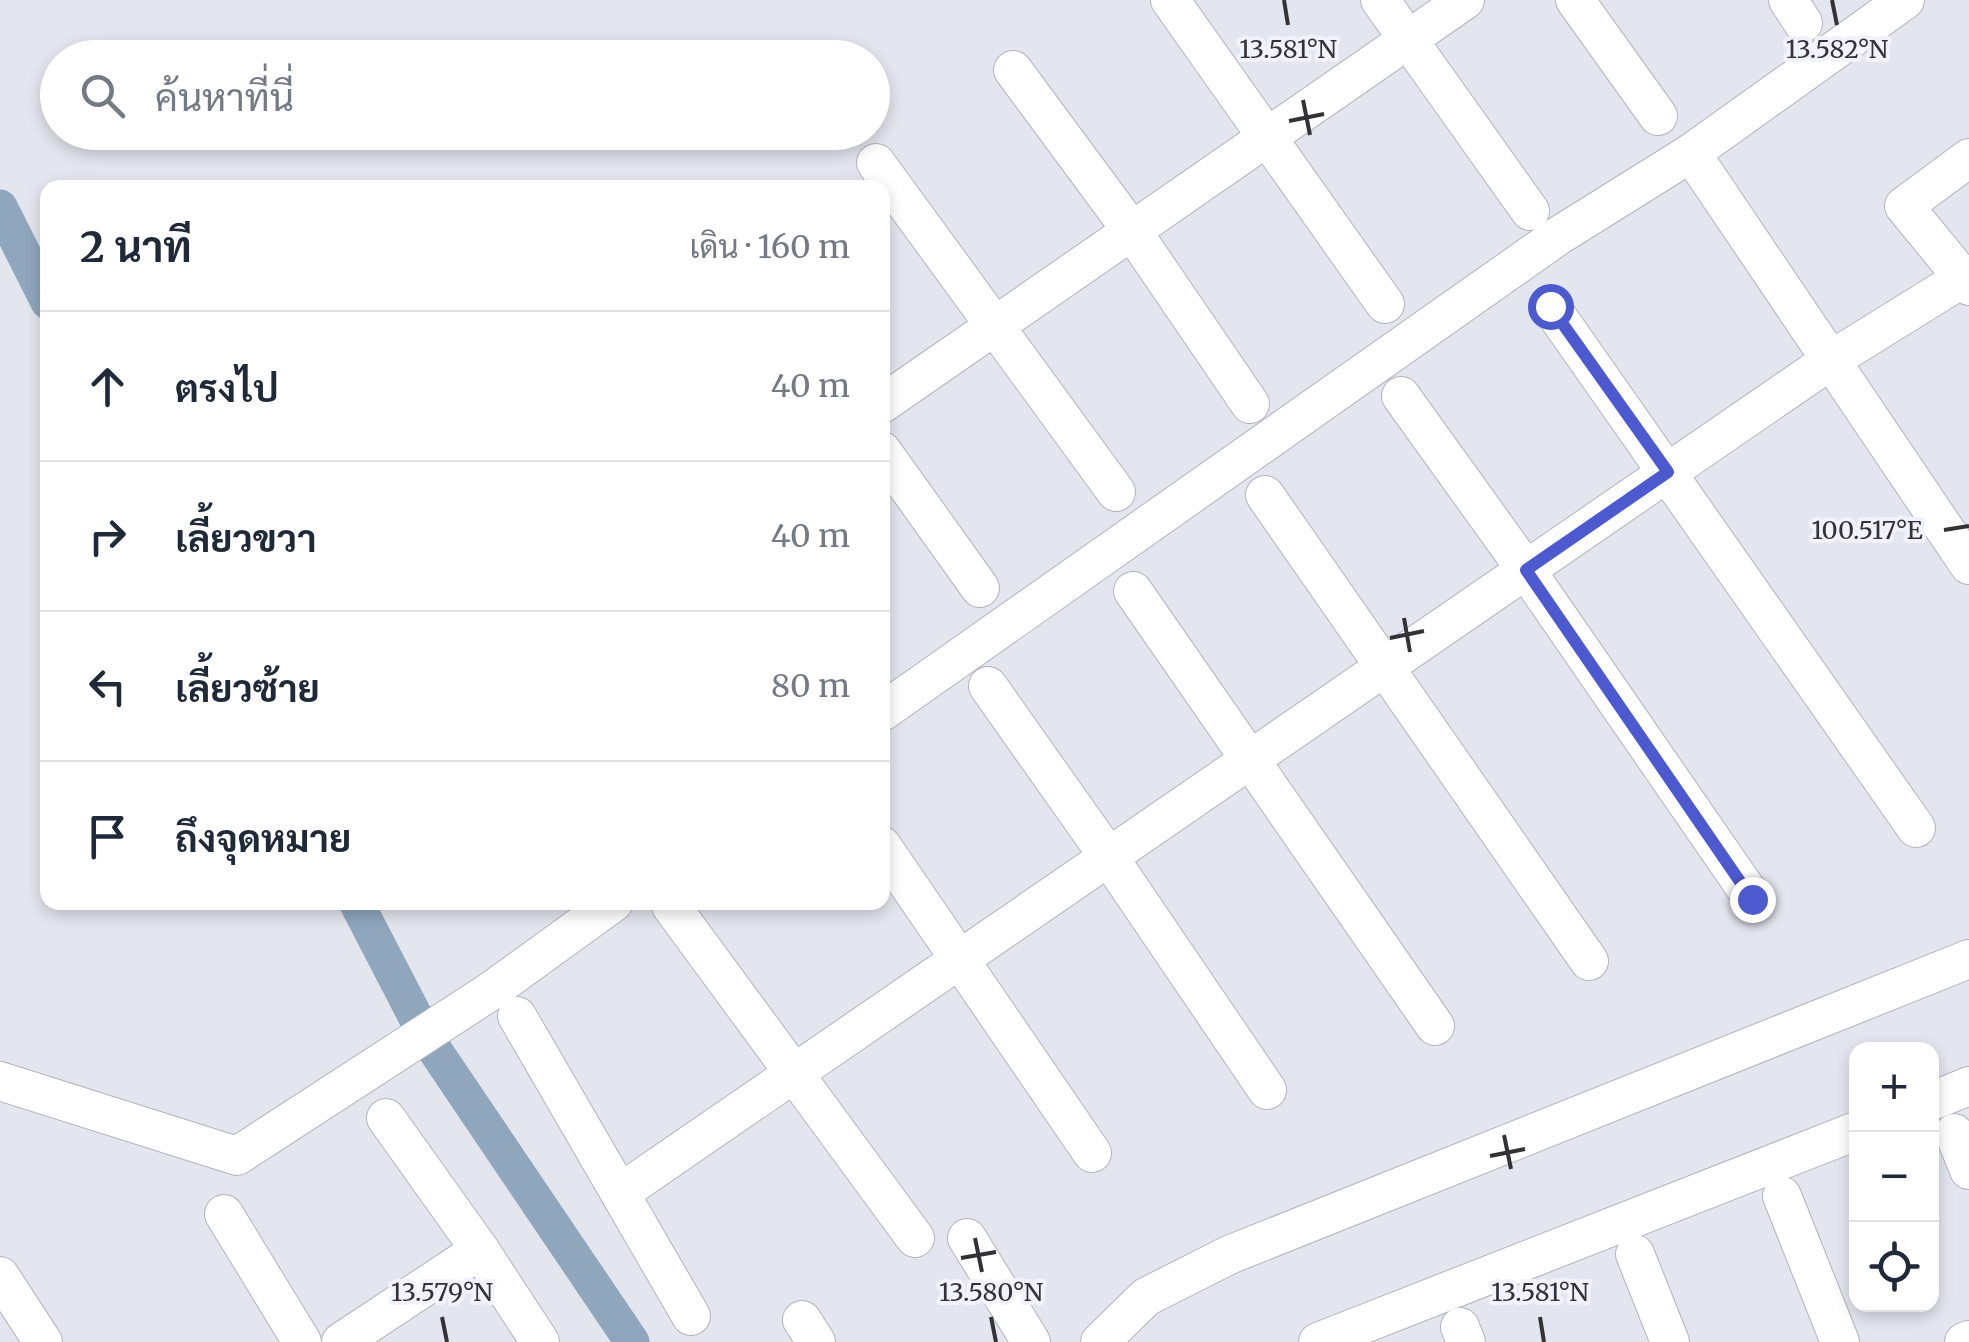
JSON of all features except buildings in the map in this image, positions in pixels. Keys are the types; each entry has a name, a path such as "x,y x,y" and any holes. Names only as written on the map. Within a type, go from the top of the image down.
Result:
{"street":[{"path":"1170,0 1386,304"},
{"path":"1380,0 1530,211"},
{"path":"890,398 1465,0"},
{"path":"1575,0 1658,116"},
{"path":"890,706 1558,236 1691,153 1905,0"},
{"path":"1014,70 1132,231 1250,404"},
{"path":"1691,153 1969,565"},
{"path":"620,1193 1831,360 1966,282 1904,206 1969,158"},
{"path":"876,164 888,180"},
{"path":"890,183 1116,492"},
{"path":"1550,306 1916,828"},
{"path":"1400,396 1526,570 1752,899"},
{"path":"890,463 980,588"},
{"path":"1265,495 1589,961"},
{"path":"1133,592 1435,1026"},
{"path":"988,686 1266,1090"},
{"path":"890,857 1092,1153"},
{"path":"0,1081 237,1156 484,995 603,910"},
{"path":"674,910 915,1238"},
{"path":"1100,1342 1146,1296 1230,1254 1969,959"},
{"path":"517,1016 691,1316"},
{"path":"1939,1098 1969,1086"},
{"path":"386,1118 540,1342"},
{"path":"1318,1342 1853,1132"},
{"path":"1954,1132 1969,1170"},
{"path":"1782,1196 1840,1342"},
{"path":"224,1214 302,1342"},
{"path":"967,1238 1031,1342"},
{"path":"341,1342 480,1250"},
{"path":"1635,1254 1670,1342"},
{"path":"0,1276 42,1342"}],"waterway":[{"path":"0,207 40,286"},
{"path":"360,910 426,1037 632,1342"}],"route":[{"path":"1550,306 1668,472 1526,570 1752,899"}]}
